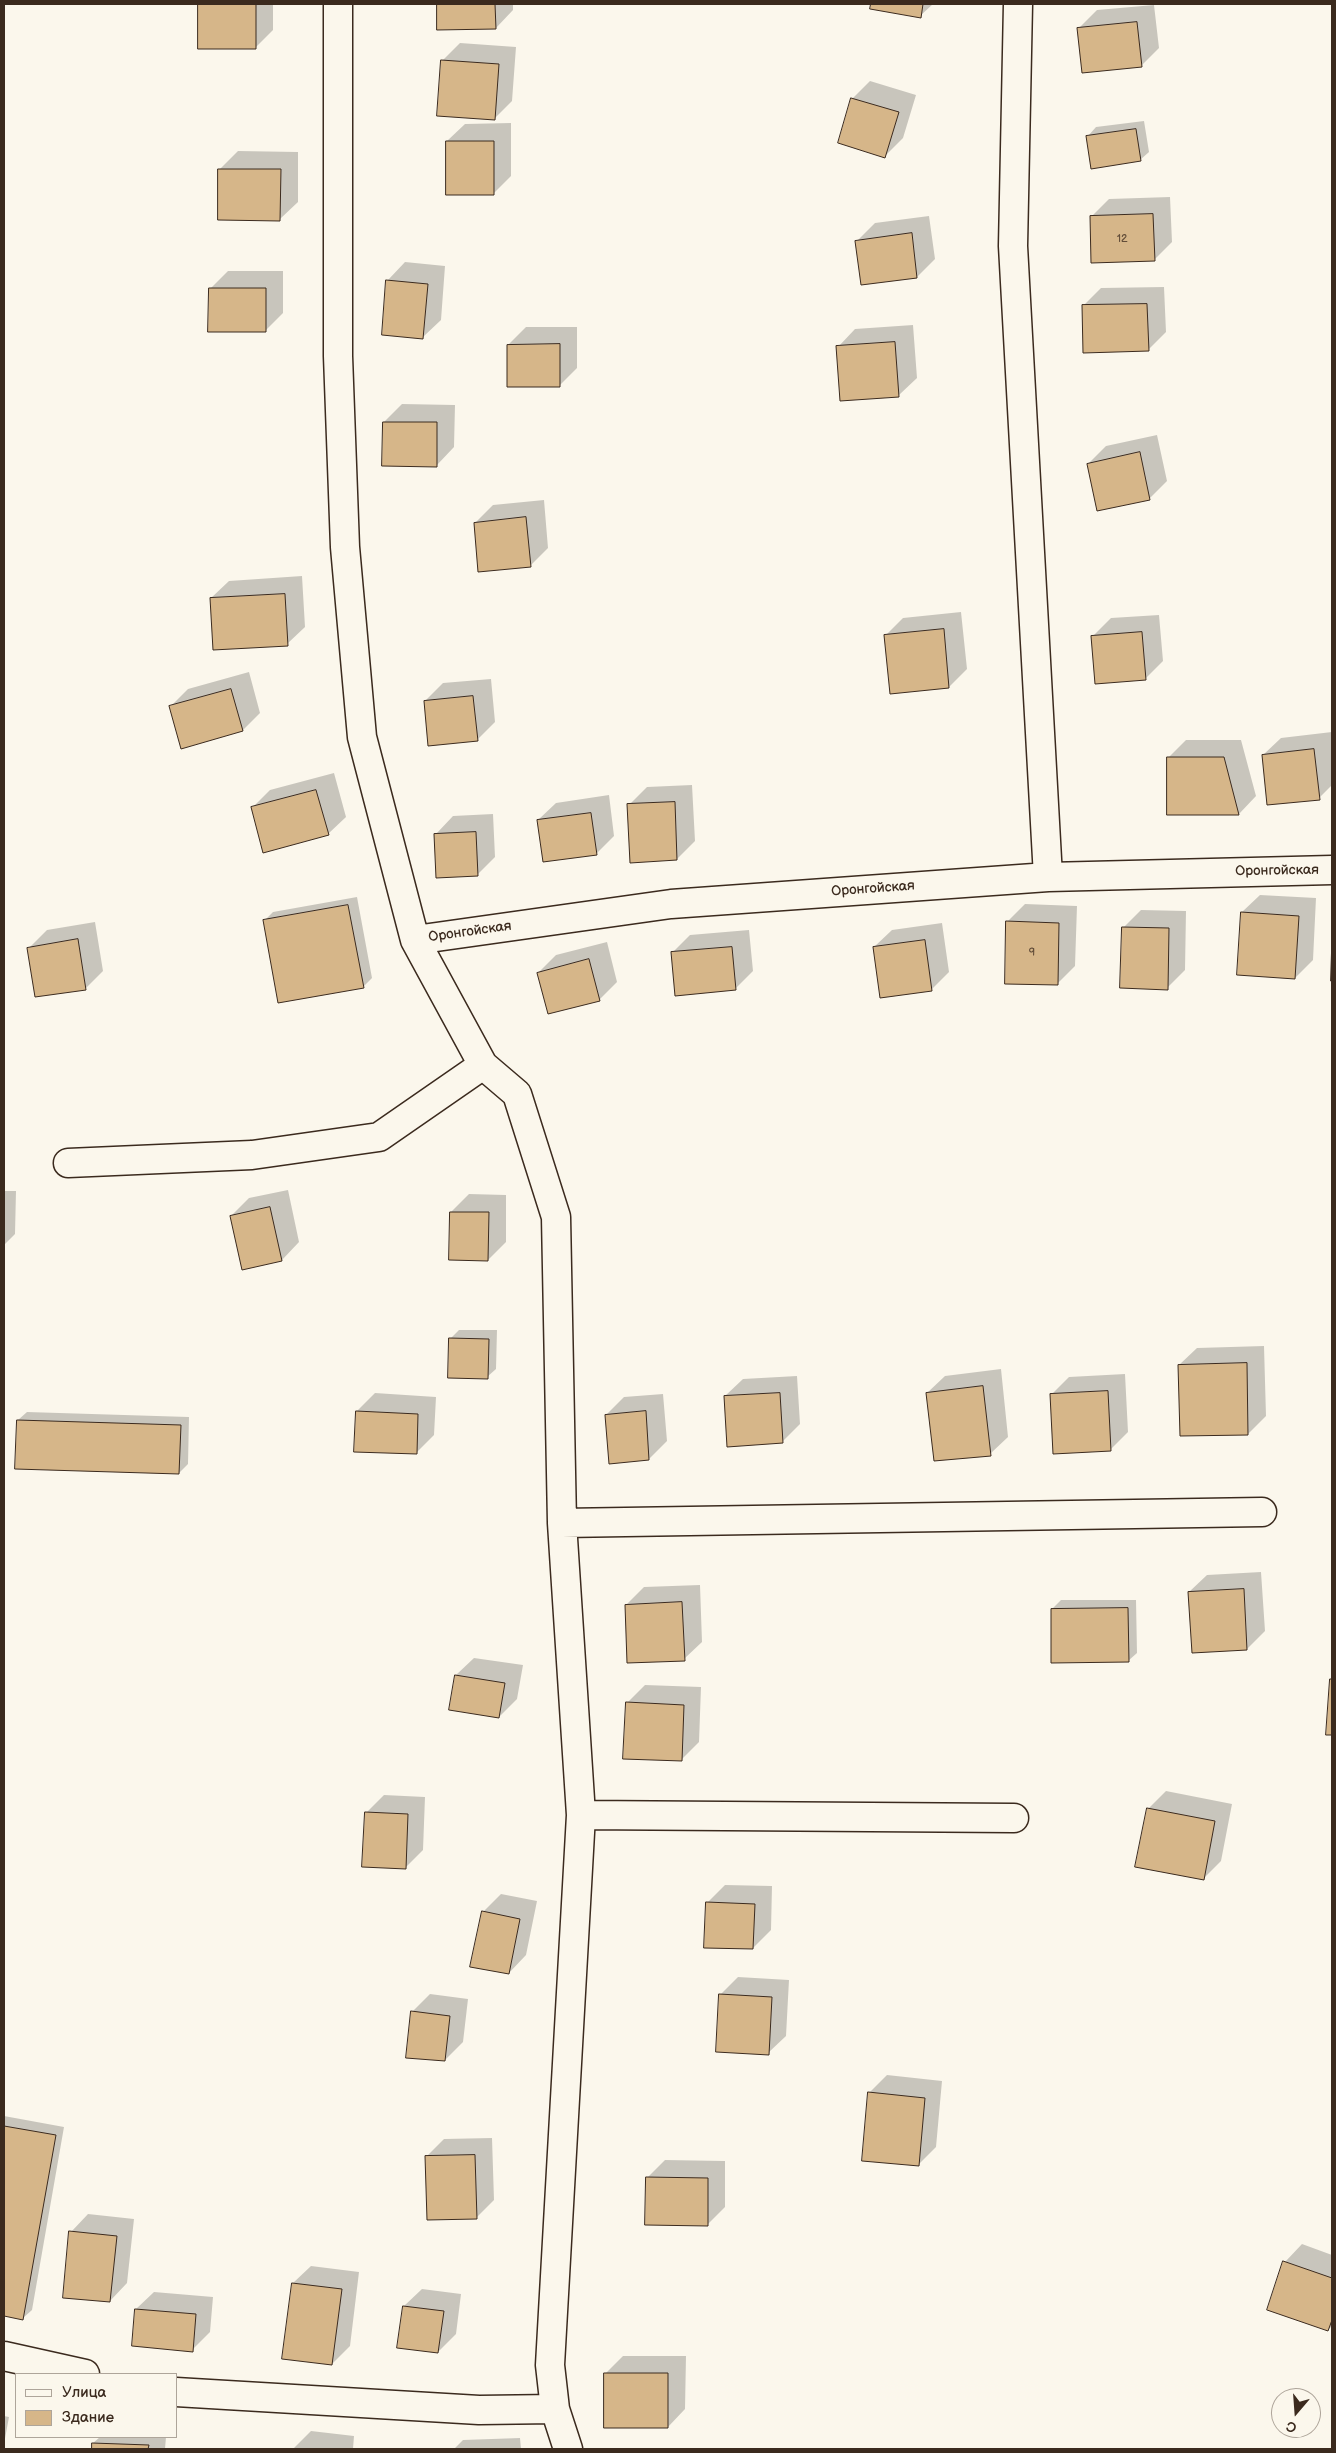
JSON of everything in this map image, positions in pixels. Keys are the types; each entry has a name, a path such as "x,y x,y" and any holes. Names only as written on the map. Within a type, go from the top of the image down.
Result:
{"street":[{"path":"338,4 338,356 345,547 362,737 415,940 483,1066 517,1094 556,1217 562,1524 582,1815 550,2365 556,2409 568,2449"},
{"path":"1018,4 1013,246 1048,877"},
{"name":"Оронгойская","path":"415,940 671,904 1048,877 1332,870"},
{"path":"68,1163 252,1156 378,1137 483,1066"},
{"path":"562,1524 1262,1512"},
{"path":"582,1815 1014,1818"},
{"path":"4,2356 80,2373"},
{"path":"178,2392 480,2410 556,2409"}],"building":[{"path":"198,4 256,4 256,49 198,49"},
{"path":"437,4 495,4 496,29 437,30"},
{"path":"871,4 923,4 921,18 870,9"},
{"path":"1137,22 1142,67 1082,73 1077,28"},
{"path":"441,60 499,64 495,120 437,116"},
{"path":"851,98 899,112 885,158 838,143"},
{"path":"1136,129 1141,161 1091,169 1086,136"},
{"path":"446,141 494,141 494,195 446,195"},
{"path":"218,169 281,169 280,221 218,220"},
{"path":"1153,214 1155,261 1091,263 1090,216"},
{"path":"912,233 917,278 861,285 855,241"},
{"path":"386,280 428,284 423,339 382,335"},
{"path":"209,288 266,288 266,332 208,332"},
{"path":"1147,304 1149,351 1083,353 1082,305"},
{"path":"895,342 899,397 840,401 836,346"},
{"path":"560,344 560,387 507,387 507,345"},
{"path":"383,422 437,422 437,467 382,466"},
{"path":"1140,452 1150,500 1097,511 1087,464"},
{"path":"526,517 531,567 478,572 474,523"},
{"path":"285,594 288,646 213,650 210,598"},
{"path":"944,629 949,688 890,694 884,635"},
{"path":"1142,632 1146,680 1095,684 1091,636"},
{"path":"231,689 243,731 181,749 169,706"},
{"path":"473,696 478,741 428,746 424,701"},
{"path":"1314,749 1320,800 1267,805 1262,755"},
{"path":"1167,757 1224,757 1239,815 1167,815"},
{"path":"316,790 329,835 263,853 251,807"},
{"path":"675,802 677,860 630,863 627,804"},
{"path":"591,813 597,855 543,862 537,820"},
{"path":"476,832 478,876 436,878 434,834"},
{"path":"348,905 364,988 278,1003 263,920"},
{"path":"1241,912 1299,916 1295,979 1237,975"},
{"path":"1006,921 1059,923 1058,985 1005,984"},
{"path":"1122,927 1169,928 1168,990 1120,988"},
{"path":"1332,938 1332,981 1331,981"},
{"path":"78,939 86,990 35,997 27,948"},
{"path":"925,940 932,991 880,998 873,947"},
{"path":"732,947 736,990 675,996 671,952"},
{"path":"589,959 600,1001 548,1014 537,973"},
{"path":"270,1207 282,1261 242,1270 230,1216"},
{"path":"450,1212 489,1212 488,1261 449,1260"},
{"path":"449,1338 489,1339 488,1379 448,1378"},
{"path":"1247,1363 1248,1435 1180,1436 1178,1365"},
{"path":"983,1386 991,1456 934,1461 926,1393"},
{"path":"1108,1391 1111,1451 1053,1454 1050,1394"},
{"path":"780,1393 783,1443 727,1447 724,1396"},
{"path":"356,1411 418,1414 417,1454 354,1452"},
{"path":"646,1411 649,1460 609,1464 605,1415"},
{"path":"17,1420 181,1425 179,1474 15,1469"},
{"path":"1244,1589 1247,1650 1192,1653 1188,1592"},
{"path":"682,1602 685,1661 627,1663 625,1605"},
{"path":"1128,1608 1129,1662 1051,1663 1051,1609"},
{"path":"455,1675 505,1683 499,1718 449,1710"},
{"path":"1330,1679 1332,1679 1332,1735 1326,1735"},
{"path":"626,1702 684,1705 682,1761 623,1759"},
{"path":"1147,1808 1215,1821 1204,1880 1135,1867"},
{"path":"365,1812 408,1814 406,1869 362,1867"},
{"path":"706,1902 755,1904 753,1949 704,1948"},
{"path":"482,1911 520,1919 509,1974 470,1967"},
{"path":"719,1994 772,1997 769,2055 716,2052"},
{"path":"411,2011 450,2016 445,2061 406,2058"},
{"path":"868,2092 925,2098 919,2166 862,2161"},
{"path":"4,2126 56,2135 23,2320 4,2316"},
{"path":"475,2155 477,2219 427,2220 425,2156"},
{"path":"646,2177 708,2178 708,2226 645,2225"},
{"path":"69,2231 117,2236 110,2302 63,2298"},
{"path":"1283,2261 1332,2278 1332,2320 1328,2331 1267,2310"},
{"path":"292,2283 342,2289 332,2365 282,2359"},
{"path":"403,2306 444,2311 438,2353 397,2348"},
{"path":"135,2309 196,2314 193,2352 132,2346"},
{"path":"604,2373 668,2373 668,2428 604,2428"},
{"path":"92,2443 149,2445 148,2449 92,2449"}]}
